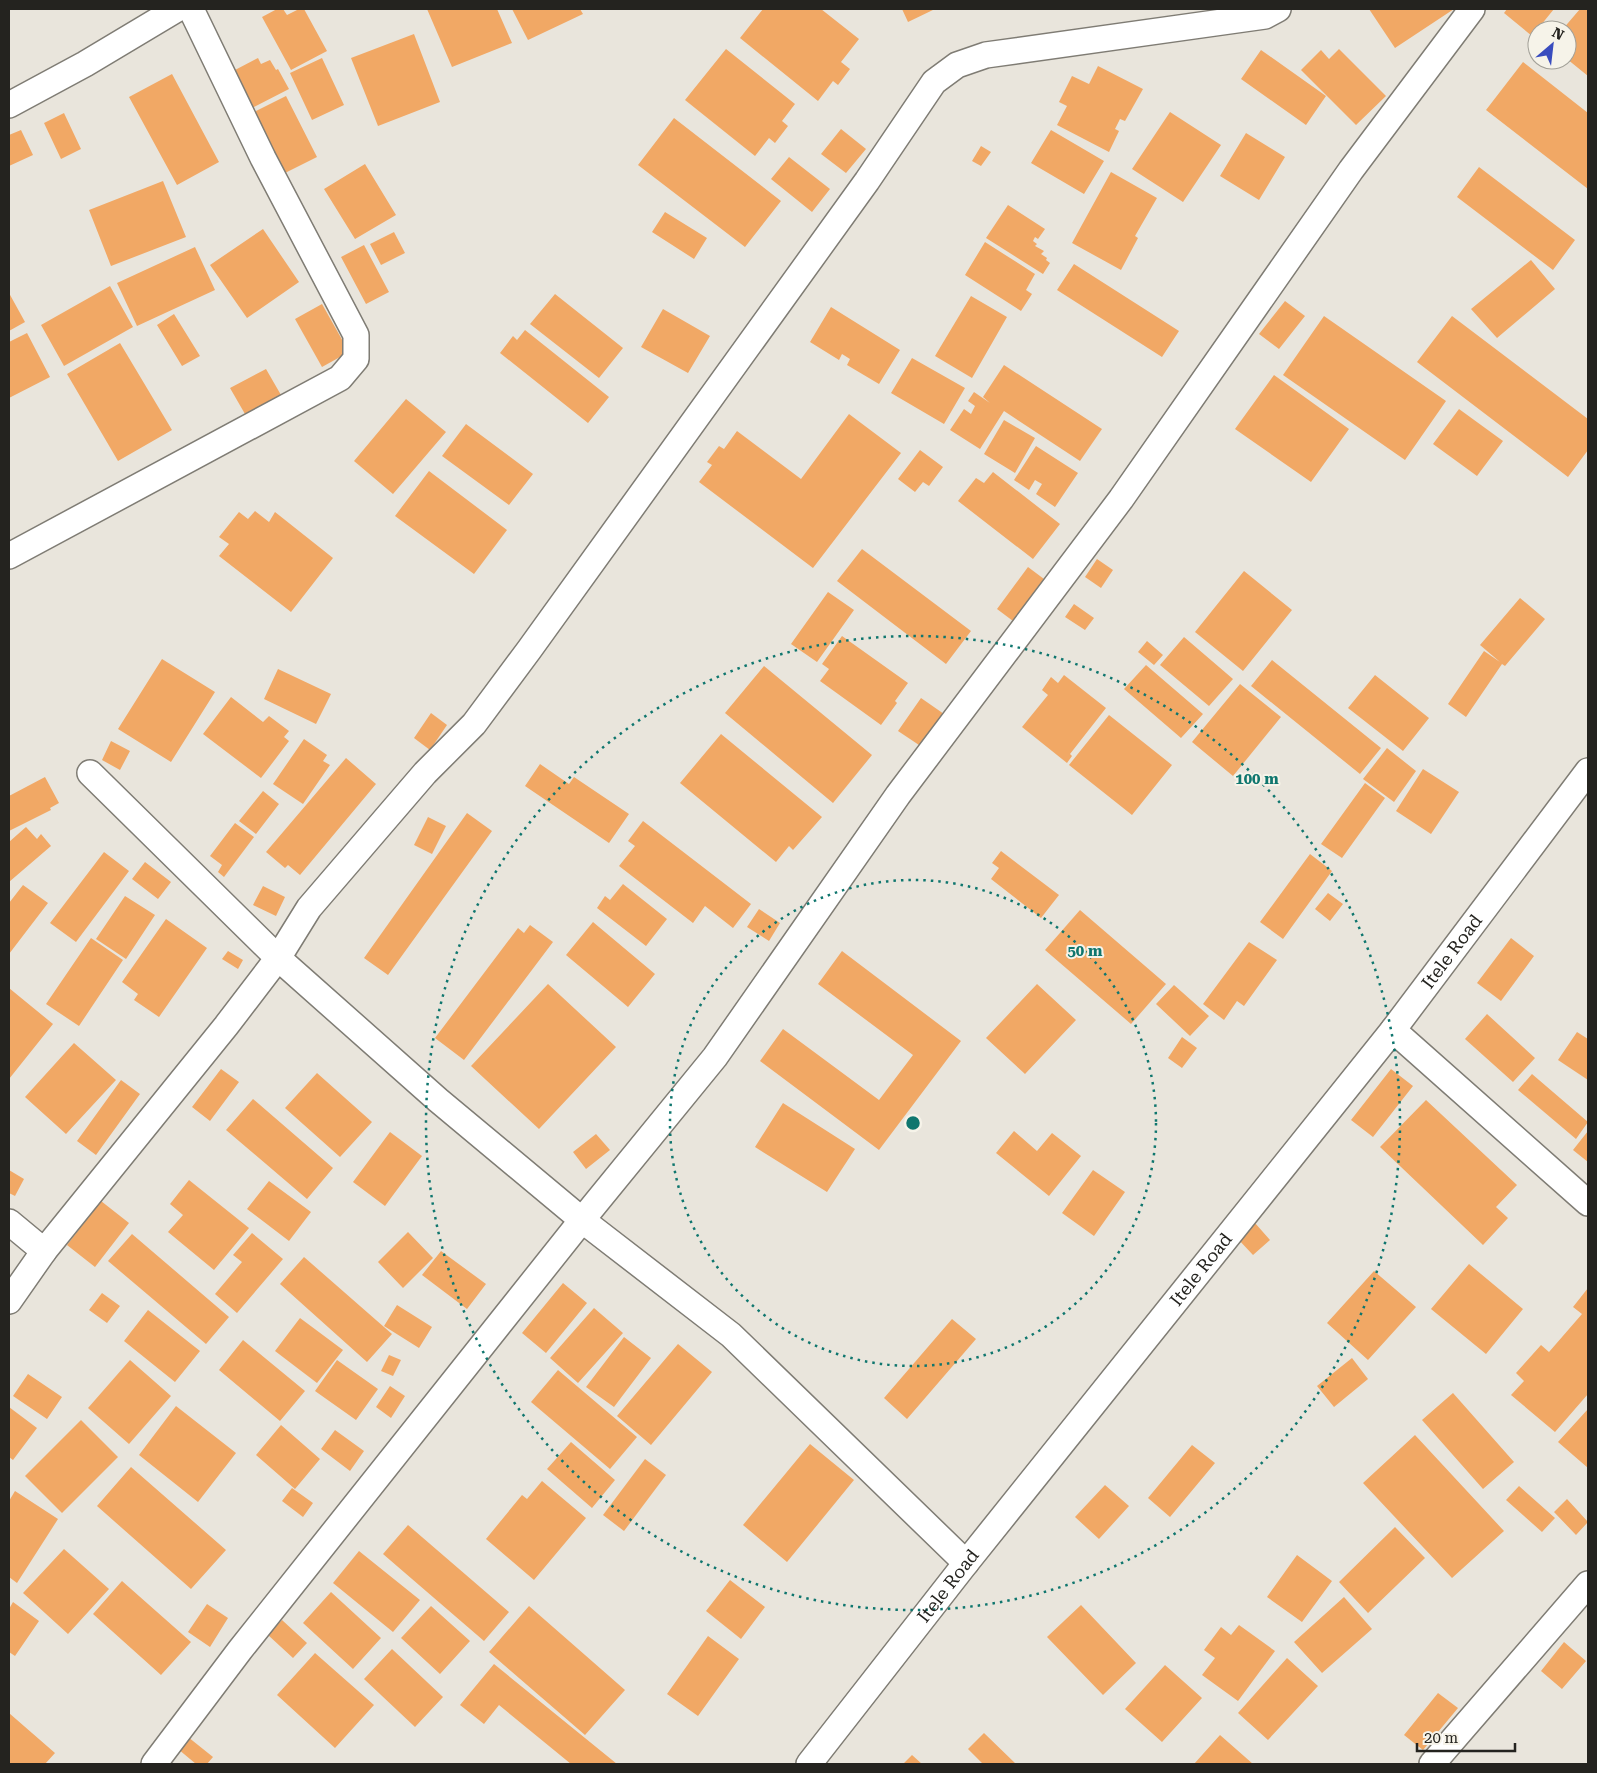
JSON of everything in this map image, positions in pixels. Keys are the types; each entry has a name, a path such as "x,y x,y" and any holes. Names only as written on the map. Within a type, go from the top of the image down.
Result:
{"street":[{"path":"9,105 85,64 177,9"},
{"path":"9,556 340,378 356,359 356,335 263,158 191,9"},
{"path":"9,1301 44,1251 162,1106 278,958 309,908 425,773 474,724 867,182 934,82 957,65 986,55 1265,16 1278,9"},
{"path":"154,1764 246,1642 582,1220 715,1057 898,795 1121,499 1351,170 1472,9"},
{"name":"Itele Road","path":"808,1764 966,1563 1393,1030 1588,770"},
{"path":"90,772 278,958 438,1100 582,1220 731,1336 966,1563"},
{"path":"1393,1030 1588,1203"},
{"path":"9,1222 44,1251"},
{"path":"1432,1764 1588,1584"}],"building":[{"path":"277,9 283,9 287,15 299,9 304,9 327,51 291,70 262,17"},
{"path":"427,9 497,9 512,43 452,67"},
{"path":"512,9 580,9 583,14 528,40"},
{"path":"763,9 821,9 859,39 841,62 850,69 838,85 833,81 818,101 740,38"},
{"path":"902,9 935,9 908,22"},
{"path":"1369,9 1454,9 1395,48"},
{"path":"1507,9 1554,9 1545,20 1527,20 1527,32 1504,13"},
{"path":"1580,9 1588,9 1588,76 1577,67 1577,20 1571,20"},
{"path":"414,34 440,102 378,126 351,58"},
{"path":"726,49 795,104 782,121 788,126 775,143 769,138 755,156 685,100"},
{"path":"1339,49 1386,96 1356,125 1301,70 1321,50 1329,59"},
{"path":"1261,50 1326,96 1306,125 1241,79"},
{"path":"258,58 261,64 270,60 276,70 278,69 289,89 252,108 240,85 242,84 235,70"},
{"path":"322,58 344,105 312,120 290,73"},
{"path":"1523,62 1527,65 1527,70 1533,70 1588,113 1588,189 1486,110"},
{"path":"1098,66 1143,89 1125,121 1120,119 1115,129 1119,131 1109,152 1057,125 1067,106 1059,102 1072,76 1089,84"},
{"path":"172,74 219,162 177,185 129,97"},
{"path":"286,96 317,157 279,176 248,115"},
{"path":"1170,112 1221,145 1183,202 1132,169"},
{"path":"64,113 81,149 61,159 44,123"},
{"path":"674,118 781,201 745,247 638,165"},
{"path":"841,129 866,149 846,173 821,154"},
{"path":"21,130 33,155 9,166 9,135"},
{"path":"1051,130 1104,161 1084,194 1031,163"},
{"path":"1246,133 1285,157 1259,200 1220,176"},
{"path":"981,146 991,152 981,166 972,161"},
{"path":"789,157 830,189 812,212 771,179"},
{"path":"365,164 396,215 355,239 324,189"},
{"path":"1479,167 1575,240 1553,270 1457,197"},
{"path":"1111,172 1157,198 1135,236 1138,238 1121,270 1072,243"},
{"path":"163,181 186,237 111,266 89,210"},
{"path":"1008,205 1045,229 1038,239 1035,237 1033,241 1037,244 1035,246 1044,251 1041,254 1050,263 1043,274 986,238"},
{"path":"665,212 707,238 694,259 652,232"},
{"path":"263,229 299,282 247,318 210,265"},
{"path":"394,232 405,253 381,265 370,244"},
{"path":"985,242 1035,274 1026,290 1032,294 1021,311 965,275"},
{"path":"364,245 389,292 366,304 341,257"},
{"path":"195,247 215,290 137,326 117,283"},
{"path":"1531,260 1555,289 1497,338 1471,309"},
{"path":"1074,264 1179,331 1162,357 1057,290"},
{"path":"110,286 133,327 64,366 41,325"},
{"path":"9,293 25,322 9,331"},
{"path":"555,294 623,348 599,378 530,324"},
{"path":"971,296 1007,317 972,378 935,356"},
{"path":"1285,301 1305,316 1279,349 1259,334"},
{"path":"322,304 349,352 322,367 295,319"},
{"path":"831,307 900,350 879,384 847,365 850,359 842,354 839,360 810,342"},
{"path":"663,309 710,336 688,373 641,347"},
{"path":"174,314 200,356 182,366 157,325"},
{"path":"1324,316 1446,401 1405,460 1283,375"},
{"path":"1452,316 1588,419 1588,450 1568,477 1417,362"},
{"path":"525,330 609,397 588,423 500,353 513,336 517,340"},
{"path":"27,333 50,377 9,398 9,342"},
{"path":"120,343 172,430 118,461 67,374"},
{"path":"912,358 965,388 944,424 891,393"},
{"path":"1004,365 1102,429 1080,461 1004,411 980,449 950,430 964,409 971,414 975,406 968,401 974,392 990,403 983,397"},
{"path":"266,369 281,395 245,414 230,388"},
{"path":"1274,375 1349,429 1311,482 1235,429"},
{"path":"406,399 446,432 393,494 354,461"},
{"path":"1459,409 1503,441 1477,476 1433,444"},
{"path":"849,414 901,453 813,568 699,482 712,465 707,462 719,446 724,449 737,431 801,479"},
{"path":"1004,420 1035,438 1015,473 984,454"},
{"path":"466,424 533,474 509,505 442,456"},
{"path":"1036,446 1078,473 1055,507 1036,494 1042,484 1035,480 1029,490 1014,480"},
{"path":"920,450 943,467 929,486 923,482 915,492 898,479"},
{"path":"429,471 507,530 474,574 395,516"},
{"path":"993,472 1060,524 1033,559 958,501 976,478 984,483"},
{"path":"255,511 269,522 275,512 333,558 291,612 219,556 229,544 219,537 239,512 248,519"},
{"path":"862,549 971,631 946,664 837,581"},
{"path":"1097,559 1113,570 1101,588 1085,577"},
{"path":"1028,567 1044,579 1013,621 997,609"},
{"path":"1244,571 1292,610 1243,671 1195,632"},
{"path":"828,592 854,610 817,662 791,644"},
{"path":"1520,598 1545,619 1505,666 1502,664 1466,717 1448,704 1484,651 1500,662 1480,645"},
{"path":"1074,604 1094,618 1085,630 1065,617"},
{"path":"842,636 908,683 895,701 897,703 881,725 820,681 829,669 822,664"},
{"path":"1184,637 1233,679 1209,706 1160,665"},
{"path":"1147,641 1163,655 1154,665 1138,652"},
{"path":"162,659 215,692 171,762 118,729"},
{"path":"1272,660 1381,748 1360,774 1251,686"},
{"path":"1146,665 1203,714 1181,738 1124,689"},
{"path":"764,666 872,755 833,803 725,713"},
{"path":"278,669 331,694 316,724 264,699"},
{"path":"1064,675 1106,708 1070,754 1072,756 1067,763 1022,727 1048,695 1042,690 1051,677 1058,683"},
{"path":"1375,675 1429,718 1403,751 1348,708"},
{"path":"1240,684 1281,717 1233,776 1192,742"},
{"path":"231,697 263,722 269,716 289,731 284,737 289,741 261,778 203,734"},
{"path":"921,698 944,714 922,747 898,731"},
{"path":"431,713 447,725 430,750 414,738"},
{"path":"1109,715 1172,765 1132,815 1069,765"},
{"path":"721,734 822,817 793,850 789,846 776,862 680,783"},
{"path":"304,739 327,755 323,761 330,765 303,804 273,784"},
{"path":"111,741 130,751 120,770 102,760"},
{"path":"1387,748 1416,771 1394,802 1363,779"},
{"path":"346,758 376,784 300,875 288,865 285,868 266,852"},
{"path":"540,764 569,784 574,777 629,814 609,843 525,786"},
{"path":"1423,769 1459,792 1431,834 1396,811"},
{"path":"45,777 59,803 50,808 51,810 9,831 9,796"},
{"path":"1365,783 1385,798 1342,858 1321,844"},
{"path":"263,791 279,804 256,834 239,821"},
{"path":"467,813 492,831 388,975 364,958"},
{"path":"428,817 446,826 432,854 414,845"},
{"path":"643,821 751,904 733,928 705,906 693,923 619,866 635,846 628,841"},
{"path":"235,823 254,837 224,877 218,872 222,865 210,856"},
{"path":"26,827 37,839 41,834 51,846 9,882 9,842"},
{"path":"1001,851 1059,895 1041,918 991,879 999,868 992,863"},
{"path":"104,852 129,871 76,942 50,923"},
{"path":"1310,854 1332,871 1283,939 1260,922"},
{"path":"145,862 171,882 158,899 132,879"},
{"path":"623,884 667,919 646,946 597,908 605,896 610,900"},
{"path":"23,885 48,903 9,954 9,903"},
{"path":"263,886 285,897 276,916 253,905"},
{"path":"1328,893 1343,904 1330,921 1315,909"},
{"path":"125,896 155,915 126,959 96,939"},
{"path":"759,909 780,923 769,941 747,927"},
{"path":"1080,910 1166,984 1131,1024 1045,950"},
{"path":"166,919 207,948 159,1017 134,1000 138,994 122,982"},
{"path":"593,922 655,974 628,1007 566,955"},
{"path":"530,925 553,942 464,1060 435,1038 518,928 524,933"},
{"path":"91,938 123,960 79,1026 46,1004"},
{"path":"1511,938 1534,956 1501,1001 1477,983"},
{"path":"1249,942 1277,960 1244,1006 1237,1001 1224,1020 1203,1004"},
{"path":"228,951 243,960 238,969 222,959"},
{"path":"842,951 961,1041 879,1150 760,1061 783,1029 879,1100 913,1055 818,984"},
{"path":"548,984 616,1047 539,1129 471,1066"},
{"path":"1037,984 1076,1020 1025,1074 986,1038"},
{"path":"1174,985 1209,1016 1190,1036 1156,1004"},
{"path":"9,988 53,1024 9,1079"},
{"path":"1487,1014 1535,1058 1513,1082 1465,1039"},
{"path":"1577,1032 1588,1039 1588,1080 1558,1060"},
{"path":"1182,1037 1197,1048 1182,1068 1168,1058"},
{"path":"74,1043 116,1080 66,1134 25,1097"},
{"path":"221,1069 239,1082 210,1121 192,1107"},
{"path":"1391,1069 1413,1086 1373,1137 1351,1120"},
{"path":"317,1073 372,1122 340,1157 285,1108"},
{"path":"1532,1074 1588,1122 1576,1139 1518,1090"},
{"path":"121,1080 140,1094 96,1155 77,1141"},
{"path":"253,1099 333,1168 307,1199 226,1130"},
{"path":"1426,1100 1517,1185 1496,1207 1508,1218 1483,1245 1380,1147"},
{"path":"783,1103 855,1149 827,1192 755,1147"},
{"path":"1014,1131 1037,1151 1052,1133 1081,1156 1049,1196 996,1153"},
{"path":"1588,1131 1588,1162 1573,1150"},
{"path":"390,1132 422,1156 385,1206 353,1182"},
{"path":"596,1134 610,1150 586,1169 573,1152"},
{"path":"9,1170 24,1179 15,1196 9,1193"},
{"path":"1093,1170 1125,1192 1094,1236 1062,1213"},
{"path":"189,1180 249,1228 214,1270 168,1232 183,1215 170,1204"},
{"path":"269,1181 311,1212 289,1241 247,1209"},
{"path":"101,1201 129,1223 95,1267 67,1245"},
{"path":"1255,1223 1270,1240 1253,1255 1237,1238"},
{"path":"408,1232 433,1258 403,1288 378,1262"},
{"path":"252,1233 283,1259 237,1313 215,1294 242,1262 233,1255"},
{"path":"132,1234 229,1317 206,1344 108,1261"},
{"path":"441,1251 486,1284 467,1309 422,1275"},
{"path":"304,1257 392,1334 367,1362 280,1284"},
{"path":"1469,1264 1523,1309 1486,1354 1431,1309"},
{"path":"1374,1271 1416,1307 1368,1360 1327,1323"},
{"path":"563,1283 587,1303 546,1353 522,1333"},
{"path":"1588,1288 1588,1394 1555,1432 1511,1395 1524,1381 1516,1373 1541,1345 1549,1352 1582,1314 1573,1307"},
{"path":"102,1293 120,1306 107,1323 89,1310"},
{"path":"397,1305 432,1327 419,1348 384,1326"},
{"path":"594,1308 623,1333 578,1383 550,1358"},
{"path":"148,1310 200,1351 175,1382 124,1341"},
{"path":"300,1318 343,1350 317,1383 275,1351"},
{"path":"952,1319 976,1339 907,1419 884,1398"},
{"path":"624,1337 651,1358 614,1407 586,1387"},
{"path":"243,1340 305,1391 280,1421 219,1370"},
{"path":"678,1344 712,1372 651,1445 617,1416"},
{"path":"389,1355 401,1360 393,1376 381,1371"},
{"path":"1352,1358 1368,1379 1334,1407 1317,1386"},
{"path":"130,1360 171,1396 129,1444 88,1408"},
{"path":"337,1360 378,1389 356,1420 315,1391"},
{"path":"558,1370 637,1437 610,1469 531,1402"},
{"path":"28,1374 62,1397 47,1419 13,1396"},
{"path":"390,1386 405,1396 391,1418 376,1407"},
{"path":"1453,1393 1514,1462 1483,1489 1422,1420"},
{"path":"176,1406 236,1453 198,1502 139,1455"},
{"path":"9,1407 37,1428 13,1460 9,1457"},
{"path":"1588,1409 1588,1468 1558,1442"},
{"path":"81,1420 118,1457 62,1513 25,1476"},
{"path":"281,1425 320,1459 295,1489 256,1455"},
{"path":"335,1430 364,1451 350,1471 321,1449"},
{"path":"1415,1435 1504,1531 1452,1578 1363,1483"},
{"path":"571,1442 615,1480 592,1508 547,1469"},
{"path":"810,1444 854,1480 787,1562 743,1525"},
{"path":"1192,1445 1215,1463 1170,1517 1148,1498"},
{"path":"645,1459 666,1475 624,1531 603,1515"},
{"path":"131,1467 226,1550 191,1589 97,1506"},
{"path":"542,1481 586,1518 534,1580 486,1539 522,1495 527,1499"},
{"path":"1105,1485 1129,1506 1099,1539 1075,1517"},
{"path":"1519,1486 1555,1518 1542,1532 1506,1500"},
{"path":"292,1488 313,1503 303,1517 282,1501"},
{"path":"15,1491 58,1519 17,1583 9,1577 9,1501"},
{"path":"1567,1499 1588,1522 1576,1535 1554,1512"},
{"path":"408,1525 509,1612 484,1641 383,1554"},
{"path":"1395,1527 1425,1558 1368,1613 1339,1582"},
{"path":"64,1549 109,1589 68,1634 23,1593"},
{"path":"359,1551 420,1600 393,1632 333,1583"},
{"path":"1297,1555 1332,1581 1302,1622 1267,1597"},
{"path":"730,1580 765,1607 741,1639 706,1611"},
{"path":"122,1581 191,1642 161,1675 93,1614"},
{"path":"331,1592 381,1638 353,1669 303,1623"},
{"path":"1344,1597 1372,1629 1322,1673 1294,1642"},
{"path":"13,1602 39,1621 15,1656 9,1652 9,1609"},
{"path":"207,1604 228,1618 210,1647 188,1632"},
{"path":"1081,1605 1136,1663 1103,1695 1047,1637"},
{"path":"431,1606 470,1641 440,1674 401,1638"},
{"path":"529,1606 625,1690 585,1735 489,1652"},
{"path":"282,1620 307,1643 293,1658 268,1635"},
{"path":"1239,1625 1275,1651 1238,1701 1202,1675 1215,1658 1204,1650 1221,1627 1231,1635"},
{"path":"708,1636 739,1659 698,1716 667,1694"},
{"path":"1564,1642 1586,1661 1562,1689 1541,1671"},
{"path":"392,1649 443,1697 415,1727 364,1679"},
{"path":"315,1653 374,1705 335,1748 277,1695"},
{"path":"1287,1658 1318,1686 1268,1740 1238,1713"},
{"path":"494,1664 617,1764 571,1764 499,1705 484,1724 460,1705"},
{"path":"1165,1665 1202,1698 1162,1742 1125,1709"},
{"path":"1438,1693 1458,1708 1423,1750 1404,1735"},
{"path":"9,1713 55,1753 45,1764 9,1764"},
{"path":"984,1733 1016,1764 983,1764 968,1749"},
{"path":"1220,1735 1253,1764 1194,1764"},
{"path":"188,1737 213,1757 207,1764 196,1764 178,1749"},
{"path":"912,1755 922,1764 903,1764"}]}
